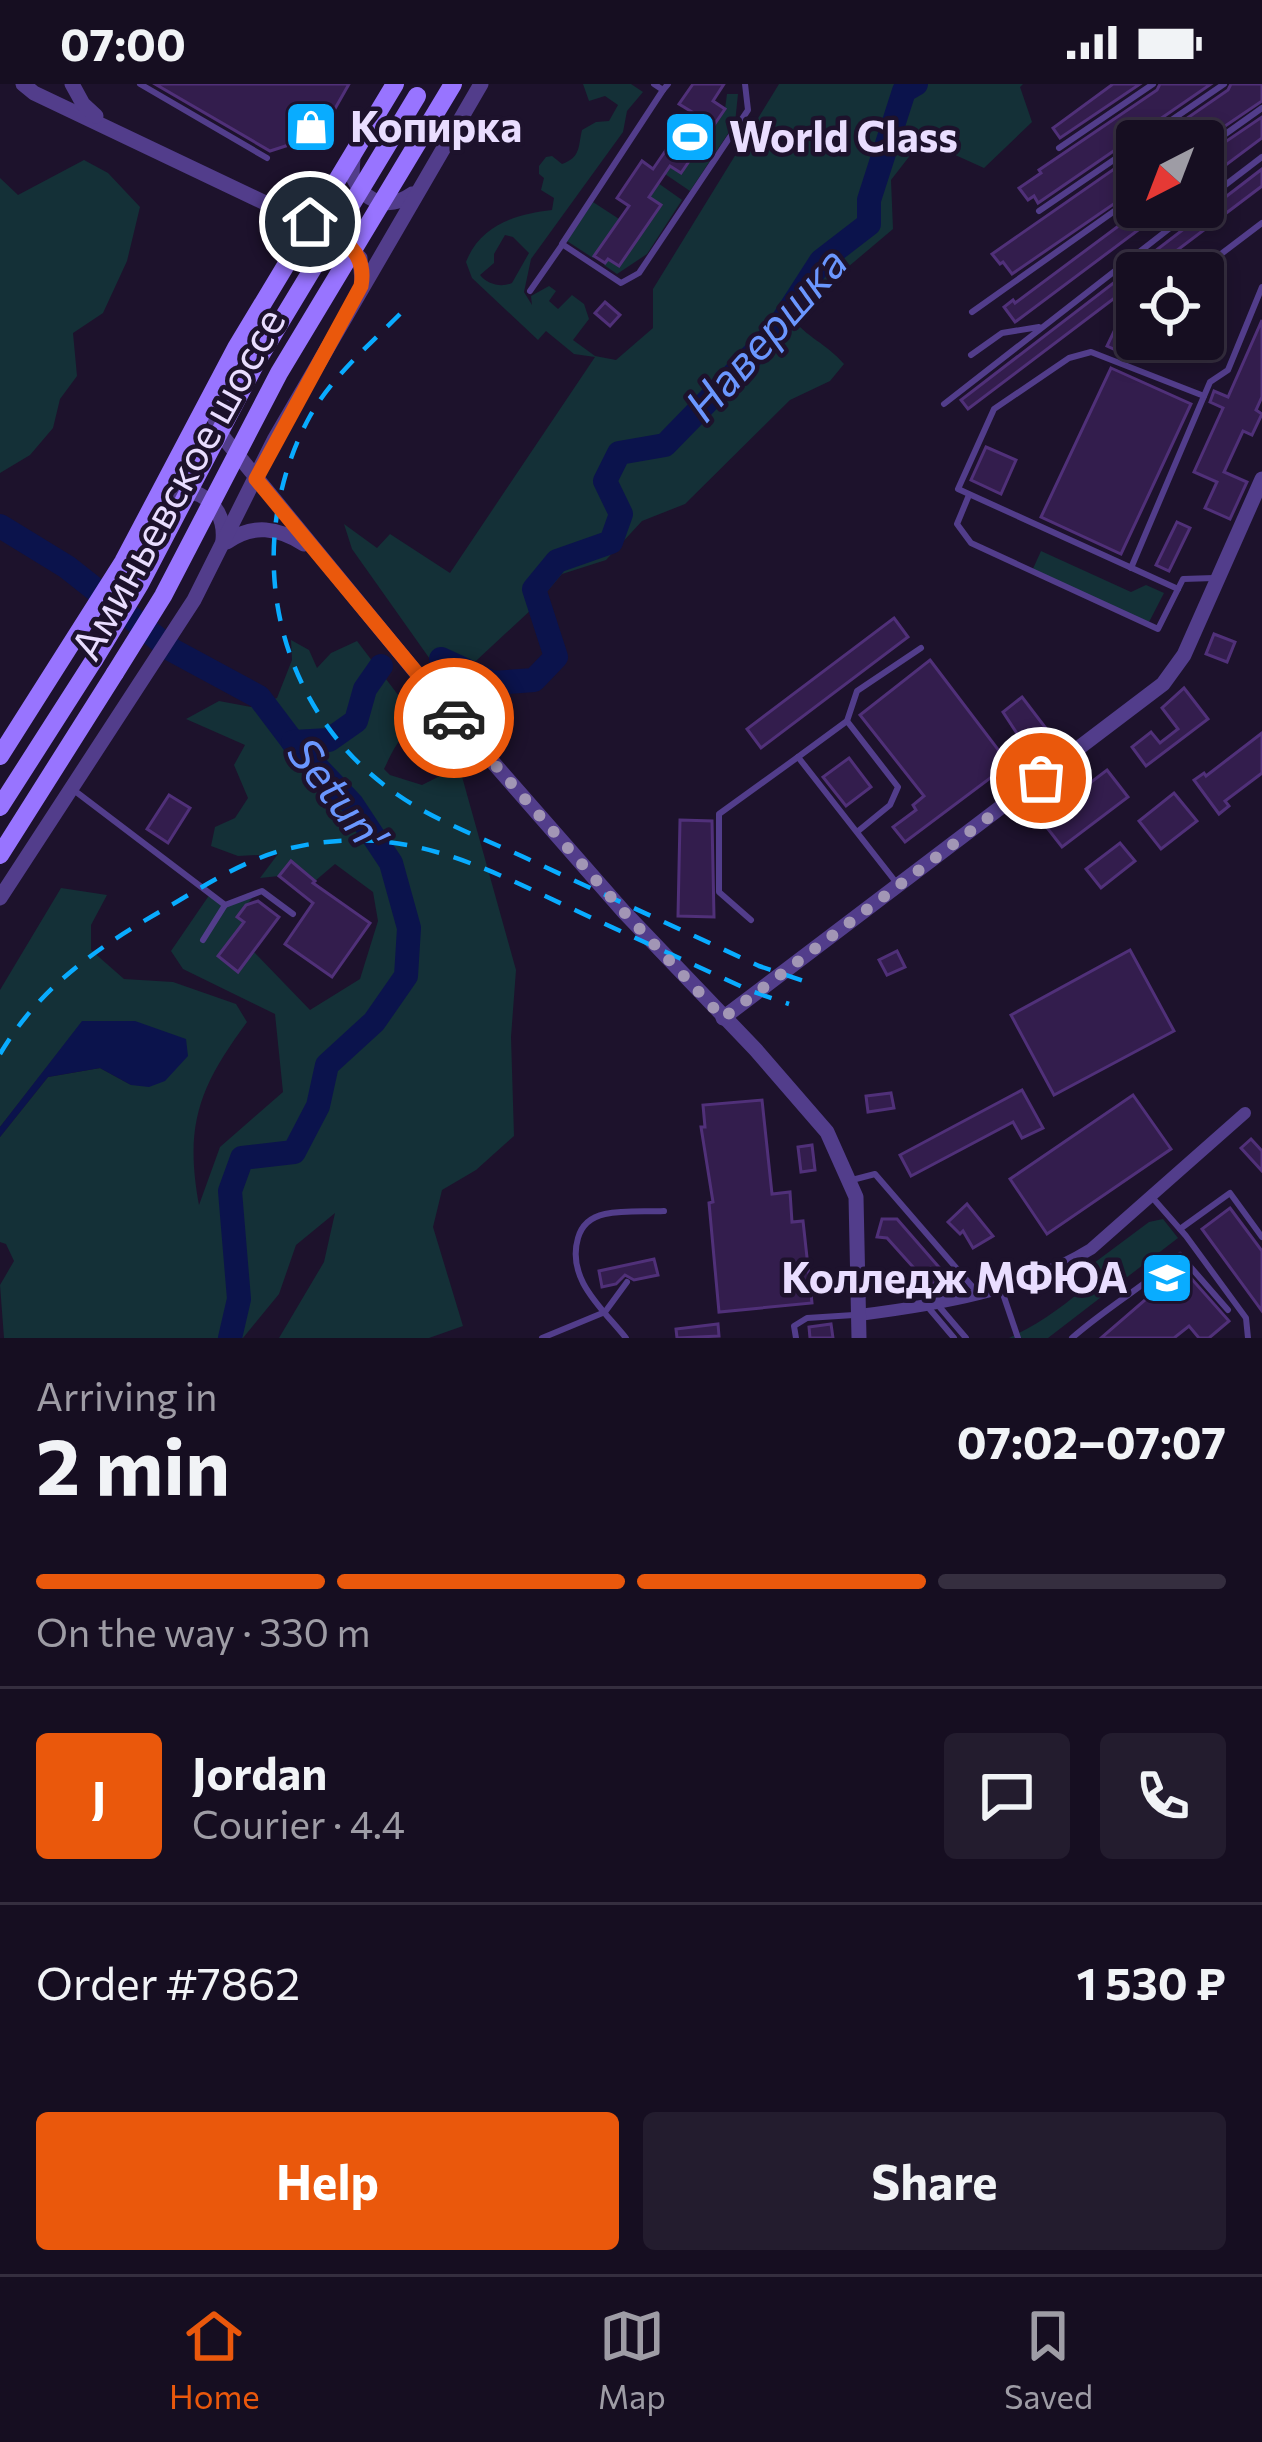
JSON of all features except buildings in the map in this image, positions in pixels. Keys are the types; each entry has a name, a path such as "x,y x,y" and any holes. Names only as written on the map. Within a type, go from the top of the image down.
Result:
{"main road":[{"path":"0,756 123,562 213,391 395,84"},
{"name":"Аминьевское шоссе","path":"0,807 140,584 257,361 424,84"},
{"name":"Аминьевское шоссе","path":"0,855 163,596 279,373 453,84"}],"street":[{"path":"23,84 310,222 352,247 364,268 361,286"},
{"path":"72,84 83,104 107,126"},
{"path":"0,898 194,600 274,440 481,84"},
{"path":"356,147 352,175 368,198 396,202 419,186"},
{"path":"213,391 212,413 228,444 311,549 593,877 827,1132 852,1180 858,1225 859,1338"},
{"path":"228,444 252,453 274,440"},
{"path":"723,1018 1163,684 1184,655 1262,479"},
{"path":"150,512 173,493 203,496 222,518 221,548"},
{"path":"221,548 237,535 260,529 293,537 311,549"},
{"path":"859,1315 932,1305 1046,1274 1066,1264 1091,1249 1245,1113"}],"lane":[{"path":"140,84 267,158"},
{"path":"530,291 665,87 654,84"},
{"path":"562,244 621,283 639,273 748,110 745,84"},
{"path":"1059,148 1153,84"},
{"path":"1171,120 1224,84"},
{"path":"1224,135 1262,108"},
{"path":"1224,186 1262,157"},
{"path":"1039,211 1116,158"},
{"path":"972,311 1116,210"},
{"path":"1224,252 1262,224"},
{"path":"944,404 1170,228"},
{"path":"1131,568 1210,382 1228,370 1262,287"},
{"path":"970,355 1002,333 1043,327"},
{"path":"1178,590 958,489 994,409 1069,358 1091,352 1204,396"},
{"path":"969,495 957,524 970,543 1159,629 1183,579 1218,578"},
{"path":"751,920 719,892 719,814 847,721 857,692 921,647"},
{"path":"847,721 898,787 890,805 856,832"},
{"path":"798,758 898,884"},
{"path":"72,789 224,905"},
{"path":"203,940 224,905 262,891 293,914"},
{"path":"852,1180 874,1174 977,1292"},
{"path":"1180,1229 1230,1193 1262,1237"},
{"path":"1151,1196 1246,1318 1248,1338"},
{"path":"626,1338 584,1286 575,1266 580,1231 588,1220 605,1214 664,1211"},
{"path":"1072,1338 1094,1318 1138,1292 1180,1255 1228,1310"},
{"path":"542,1338 605,1312 627,1282"},
{"path":"1001,1286 1018,1338"},
{"path":"932,1305 954,1338"},
{"path":"932,1305 966,1338"},
{"path":"796,1338 794,1325 807,1318 859,1315"},
{"path":"571,1327 572,1337"}],"green space":[{"path":"583,84 631,84 643,92 627,111 623,132 531,259 524,292 532,305 531,296 549,286 556,291 549,301 558,309 572,295 584,304 589,319 573,340 595,356 616,360 653,328 653,289 779,84 1023,84 1020,87 1032,122 984,168 922,140 891,180 893,229 790,316 844,364 830,381 790,400 685,504 642,521 606,560 562,574 533,608 449,686 352,549 344,524 377,548 390,534 450,573 595,357 574,354 546,331 538,340 472,278 466,262 490,230 552,210 554,198 541,190 544,178 539,166 546,157 562,164 573,158 582,130 609,121 618,105 605,96 589,101","holes":["505,235 529,253 512,283 486,281 480,275 494,263"]},
{"path":"727,94 738,94 735,123 690,191 665,174 669,165 682,172 725,109"},
{"path":"84,160 108,173 140,207 127,261 103,313 73,333 77,376 60,399 53,428 30,455 0,473 0,178 18,195"},
{"path":"658,183 682,200 647,254 617,274 604,265 608,259 619,266 660,205 649,197"},
{"path":"593,202 619,219 593,258 567,241"},
{"path":"1041,551 1131,592 1146,585 1164,593 1148,624 1032,571"},
{"path":"291,640 309,650 317,668 331,653 357,641 421,725 394,749 384,769 390,775 422,785 442,775 461,773 516,970 511,1037 514,1136 476,1170 442,1190 433,1227 463,1326 429,1338 279,1338 324,1262 335,1213 296,1245 279,1294 243,1338 4,1338 0,1285 14,1261 6,1244 0,1242 0,1137 48,1077 100,1068 131,1085 82,1022 0,1127 0,990 61,888 107,895 91,925 91,950 124,979 173,982 236,1004 247,1022 218,1066 200,1107 194,1151 199,1205 220,1147 283,1092 275,1014 183,969 171,951 210,894 225,905 248,893 253,897 238,916 244,922 218,956 237,971 253,951 310,1010 360,979 378,921 373,892 335,864 315,881 291,861 279,876 260,878 278,854 238,856 211,846 215,827 235,818 248,798 234,765 245,745 186,719 219,701 251,707 277,698 292,660"},
{"path":"1163,1219 1178,1238 1048,1338 1009,1338 1053,1313 1091,1281 1086,1269 1149,1222"}],"shaded area":[{"path":"82,1021 135,1021 186,1039 188,1056 165,1081 149,1087 131,1085 100,1068 48,1077 0,1137 0,1127"}],"waterway":[{"name":"Навершка","path":"441,659 493,683 534,680 556,657 534,589 557,561 611,542 621,514 605,481 619,453 665,445 776,331 821,261 869,224 869,200 904,91 916,84"},
{"name":"Setun'","path":"0,526 67,567 172,650 259,697 293,742 352,804 391,863 409,928 406,976 374,1022 327,1065 318,1106 294,1152 242,1158 230,1191 239,1299 230,1338"},
{"name":"Навершка","path":"293,742 329,740 356,721 365,689 381,666"}],"railway":[{"path":"400,314 340,375 310,416 288,466 276,518 274,571 281,623 297,672 322,719 356,760 429,814 759,966 813,984"},
{"path":"0,1054 32,1009 113,940 240,866 291,848 331,841 405,845 474,864 789,1004"}],"way so far":[{"path":"454,718 723,1018 1041,778"}],"place":[{"name":"Копирка","path":"311,127"},
{"name":"World Class","path":"690,137"},
{"name":"Колледж МФЮА","path":"1167,1278"}],"route":[{"path":"310,222 341,239 361,258 361,286 256,479 454,718"}]}
